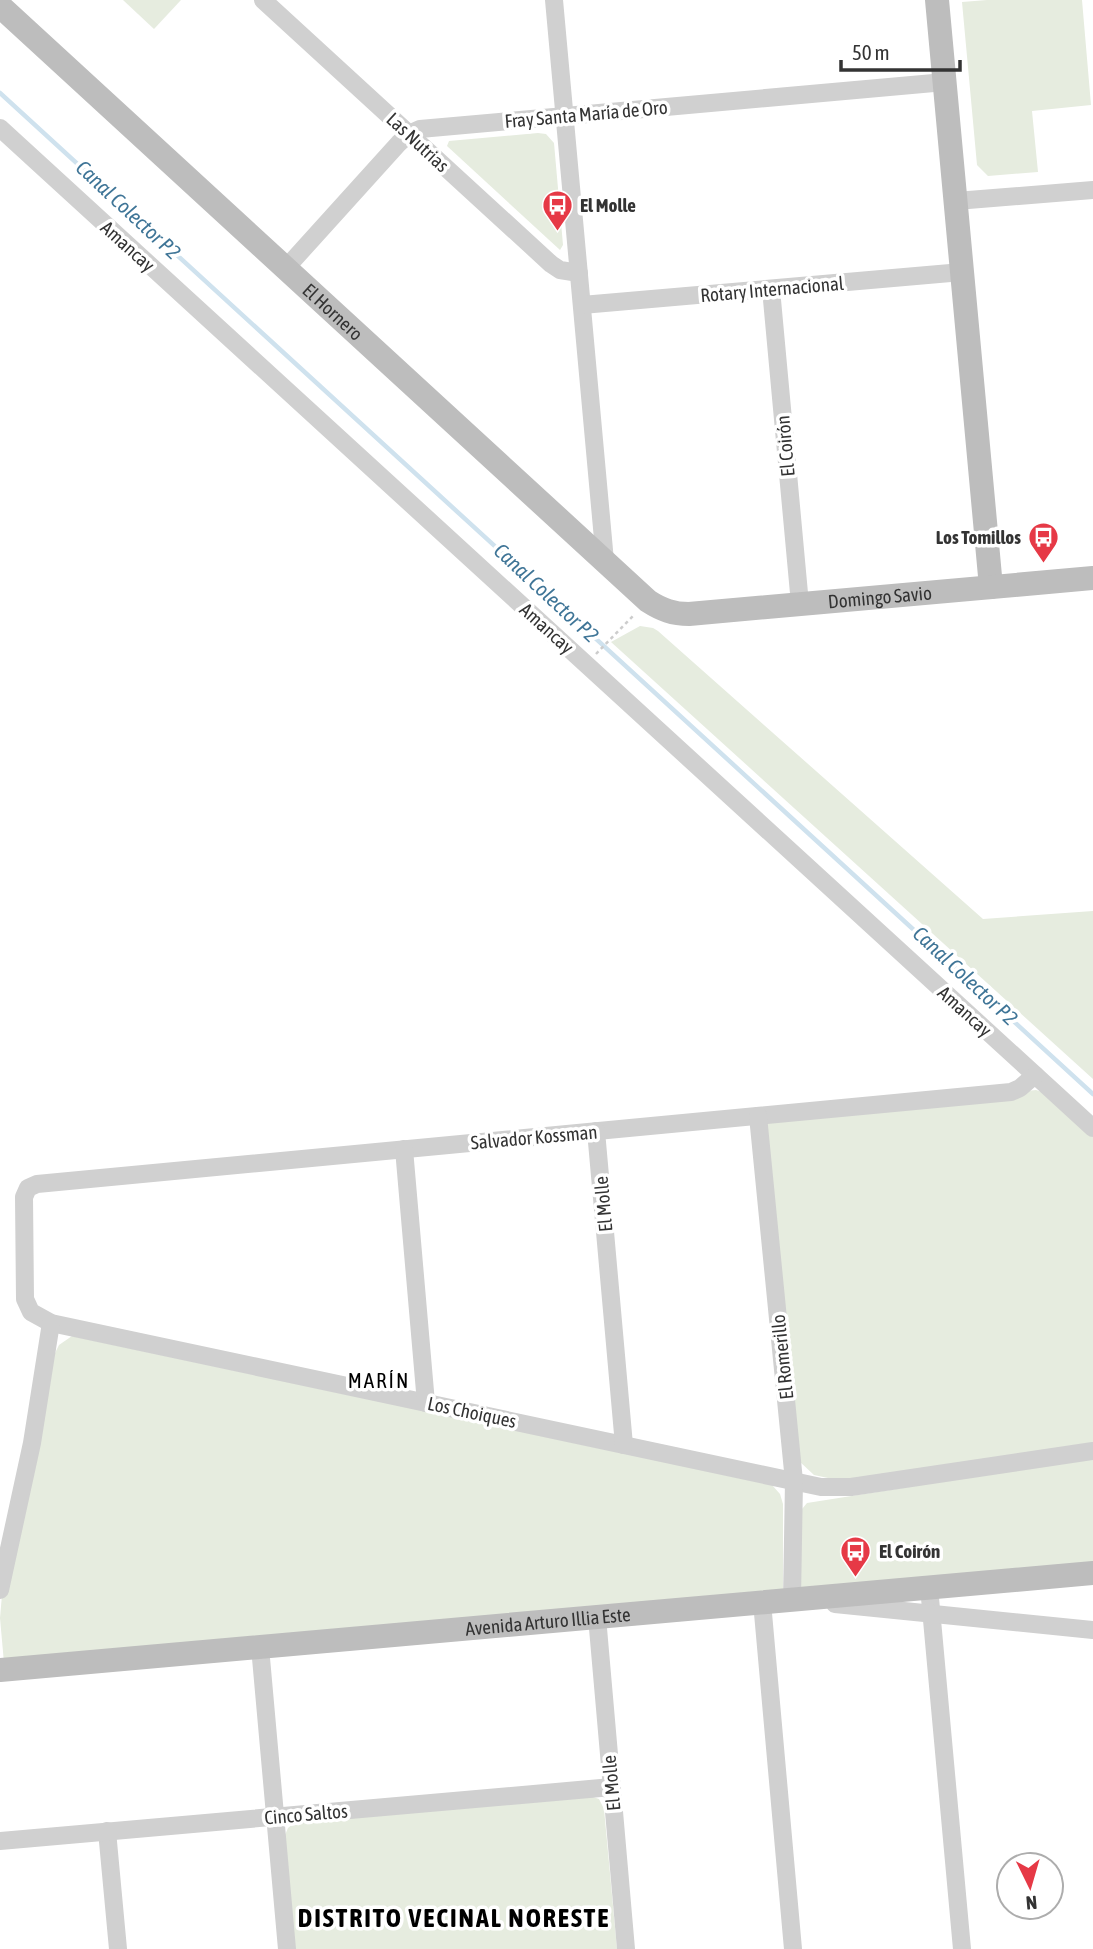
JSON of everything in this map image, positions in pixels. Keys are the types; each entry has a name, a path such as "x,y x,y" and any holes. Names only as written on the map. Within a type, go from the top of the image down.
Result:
{"street":[{"name":"Las Nutrias","path":"263,0 551,264 560,270 579,273"},
{"path":"554,0 605,561"},
{"path":"937,0 991,587"},
{"name":"El Hornero","path":"0,6 605,561 658,606"},
{"name":"Fray Santa María de Oro","path":"409,134 426,129 945,82"},
{"name":"Amancay","path":"0,128 1093,1128"},
{"path":"286,268 409,134"},
{"path":"956,201 1093,190"},
{"name":"Rotary Internacional","path":"582,305 962,272"},
{"name":"El Coirón","path":"771,289 800,604"},
{"name":"Domingo Savio","path":"658,606 689,614 1093,578"},
{"name":"Salvador Kossman","path":"31,1312 24,1292 24,1202 28,1188 41,1183 1011,1092 1035,1075"},
{"name":"El Romerillo","path":"758,1116 794,1481 792,1599"},
{"name":"El Molle","path":"596,1131 624,1445"},
{"path":"404,1149 426,1403"},
{"name":"Los Choiques","path":"31,1312 51,1323 833,1488 1093,1451"},
{"path":"0,1590 32,1443 51,1323"},
{"name":"Avenida Arturo Illia Este","path":"0,1670 1093,1573"},
{"path":"929,1587 962,1949"},
{"path":"792,1599 1093,1630"},
{"path":"762,1602 793,1949"},
{"name":"El Molle","path":"597,1617 626,1949"},
{"path":"260,1647 287,1949"},
{"path":"0,1661 0,1670"},
{"name":"Cinco Saltos","path":"0,1841 612,1787"},
{"path":"107,1831 118,1949"}],"path":[{"path":"592,659 611,638 658,606"}],"shaded area":[{"path":"123,0 181,0 154,29"},
{"path":"1082,0 1091,105 1032,111 1038,172 988,176 977,165 962,2"},
{"path":"546,134 554,143 563,245 560,250 447,146 449,141"},
{"path":"640,626 658,631 983,919 1093,911 1093,1079 611,642"},
{"path":"1036,1090 1045,1093 1093,1137 1093,1445 842,1481 814,1475 799,1461 765,1121"},
{"path":"72,1336 772,1485 780,1494 783,1504 783,1593 4,1663 0,1618 2,1595 54,1355 59,1345"},
{"path":"1093,1458 1093,1565 799,1592 802,1509 807,1503"},
{"path":"593,1797 599,1799 604,1809 617,1949 294,1949 285,1835 294,1823"}],"waterway":[{"name":"Canal Colector P2","path":"0,93 1093,1094"}],"place":[{"name":"El Molle","path":"557,232"},
{"name":"Los Tomillos","path":"1044,564"},
{"name":"El Coirón","path":"856,1578"}],"district":[{"name":"MARÍN","path":"379,1381"},
{"name":"DISTRITO VECINAL NORESTE","path":"454,1918"}]}
